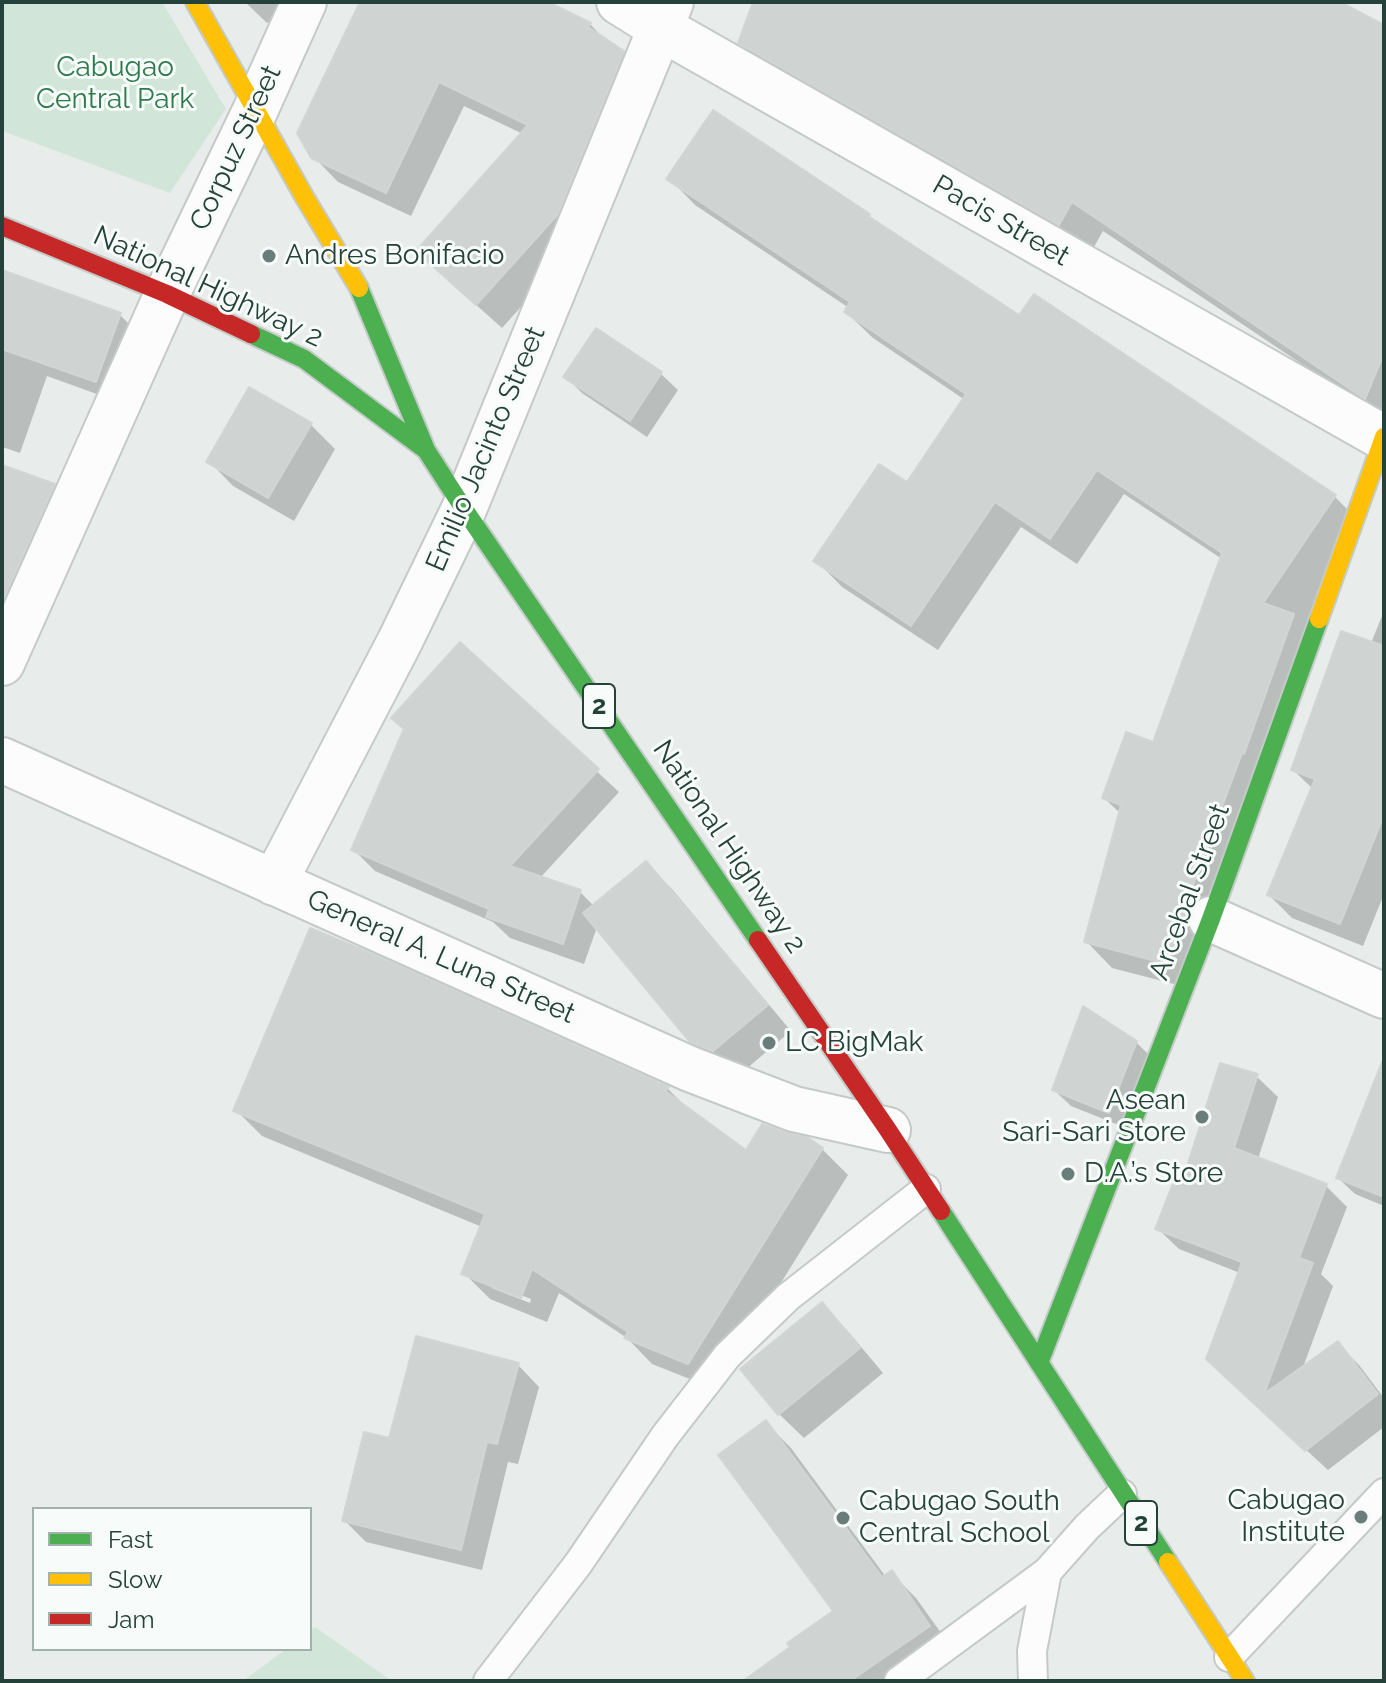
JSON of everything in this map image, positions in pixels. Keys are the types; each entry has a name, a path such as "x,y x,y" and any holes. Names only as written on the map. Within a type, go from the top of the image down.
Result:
{"main road":[{"path":"195,2 255,111 356,281 426,450"},
{"name":"National Highway 2","path":"2,226 167,294 304,359 426,450 888,1130 1245,1681"},
{"name":"Arcebal Street","path":"1039,1363 1211,919 1384,437"}],"street":[{"name":"Corpuz Street","path":"2,663 167,294 304,2"},
{"name":"Pacis Street","path":"619,2 665,15 1384,437"},
{"name":"Emilio Jacinto Street","path":"274,883 400,641 464,509 665,15"},
{"name":"General A. Luna Street","path":"2,760 690,1069 794,1109 888,1130"},
{"path":"1211,919 1384,996"}],"lane":[{"path":"488,1681 578,1564 665,1436 727,1356 788,1297 926,1189"},
{"path":"1229,1657 1384,1493"},
{"path":"899,1681 1047,1572 1122,1494"},
{"path":"1033,1681 1032,1651 1047,1572"}],"green space":[{"name":"Cabugao Central Park","path":"2,2 162,2 226,109 170,193 2,131"},
{"path":"315,1627 392,1681 243,1681 283,1651 312,1651 312,1629"}],"building":[{"path":"360,2 548,2 591,23 588,27 624,51 558,214 476,305 416,251 528,125 439,82 386,193 311,158 297,133"},
{"path":"753,2 1340,2 1384,25 1384,353 1365,399 1072,202 1059,225 738,43"},
{"path":"713,110 1019,315 1034,294 1336,495 1263,603 1294,614 1192,888 1195,889 1167,964 1084,942 1121,805 1102,798 1126,732 1153,742 1222,553 1097,470 1050,539 995,502 911,626 813,561 879,464 907,482 966,394 844,312 850,302 666,179"},
{"path":"2,270 121,313 96,382 2,349"},
{"path":"596,328 662,372 630,421 563,377"},
{"path":"249,387 312,423 268,498 206,462"},
{"path":"2,465 55,484 2,602"},
{"path":"1341,631 1384,646 1384,815 1340,924 1267,895 1315,779 1291,770"},
{"path":"460,642 599,769 510,866 581,890 563,944 486,917 489,909 351,850 404,729 391,718"},
{"path":"646,861 768,1005 713,1051 690,1042 583,913"},
{"path":"310,928 669,1087 665,1091 746,1150 762,1124 807,1137 823,1148 688,1364 624,1338 628,1332 532,1269 521,1298 461,1274 485,1214 233,1111"},
{"path":"1083,1006 1137,1041 1109,1113 1052,1090"},
{"path":"1384,1062 1384,1197 1336,1178"},
{"path":"1220,1063 1258,1074 1234,1148 1327,1184 1299,1258 1313,1263 1264,1394 1338,1341 1378,1394 1305,1451 1206,1359 1242,1262 1155,1229 1177,1173 1184,1176"},
{"path":"822,1302 860,1348 778,1415 740,1369"},
{"path":"416,1336 519,1363 497,1444 487,1442 461,1550 342,1521 364,1432 389,1438"},
{"path":"766,1420 882,1577 892,1570 930,1626 850,1681 743,1681 790,1647 787,1643 833,1611 718,1455"}],"traffic: fast":[{"path":"359,288 426,450"},
{"path":"251,334 304,359 426,450 758,940"},
{"path":"1039,1363 1211,919 1319,619"},
{"path":"941,1211 1168,1562"}],"traffic: slow":[{"path":"195,2 359,288"},
{"path":"1319,619 1384,437"},
{"path":"1168,1562 1245,1681"}],"traffic: jam":[{"path":"2,226 167,294 251,334"},
{"path":"758,940 941,1211"}],"place":[{"name":"Andres Bonifacio","path":"269,256"},
{"name":"LC BigMak","path":"769,1043"},
{"name":"Asean Sari-Sari Store","path":"1202,1117"},
{"name":"D.A.’s Store","path":"1068,1174"},
{"name":"Cabugao Institute","path":"1361,1517"},
{"name":"Cabugao South Central School","path":"843,1518"}]}
